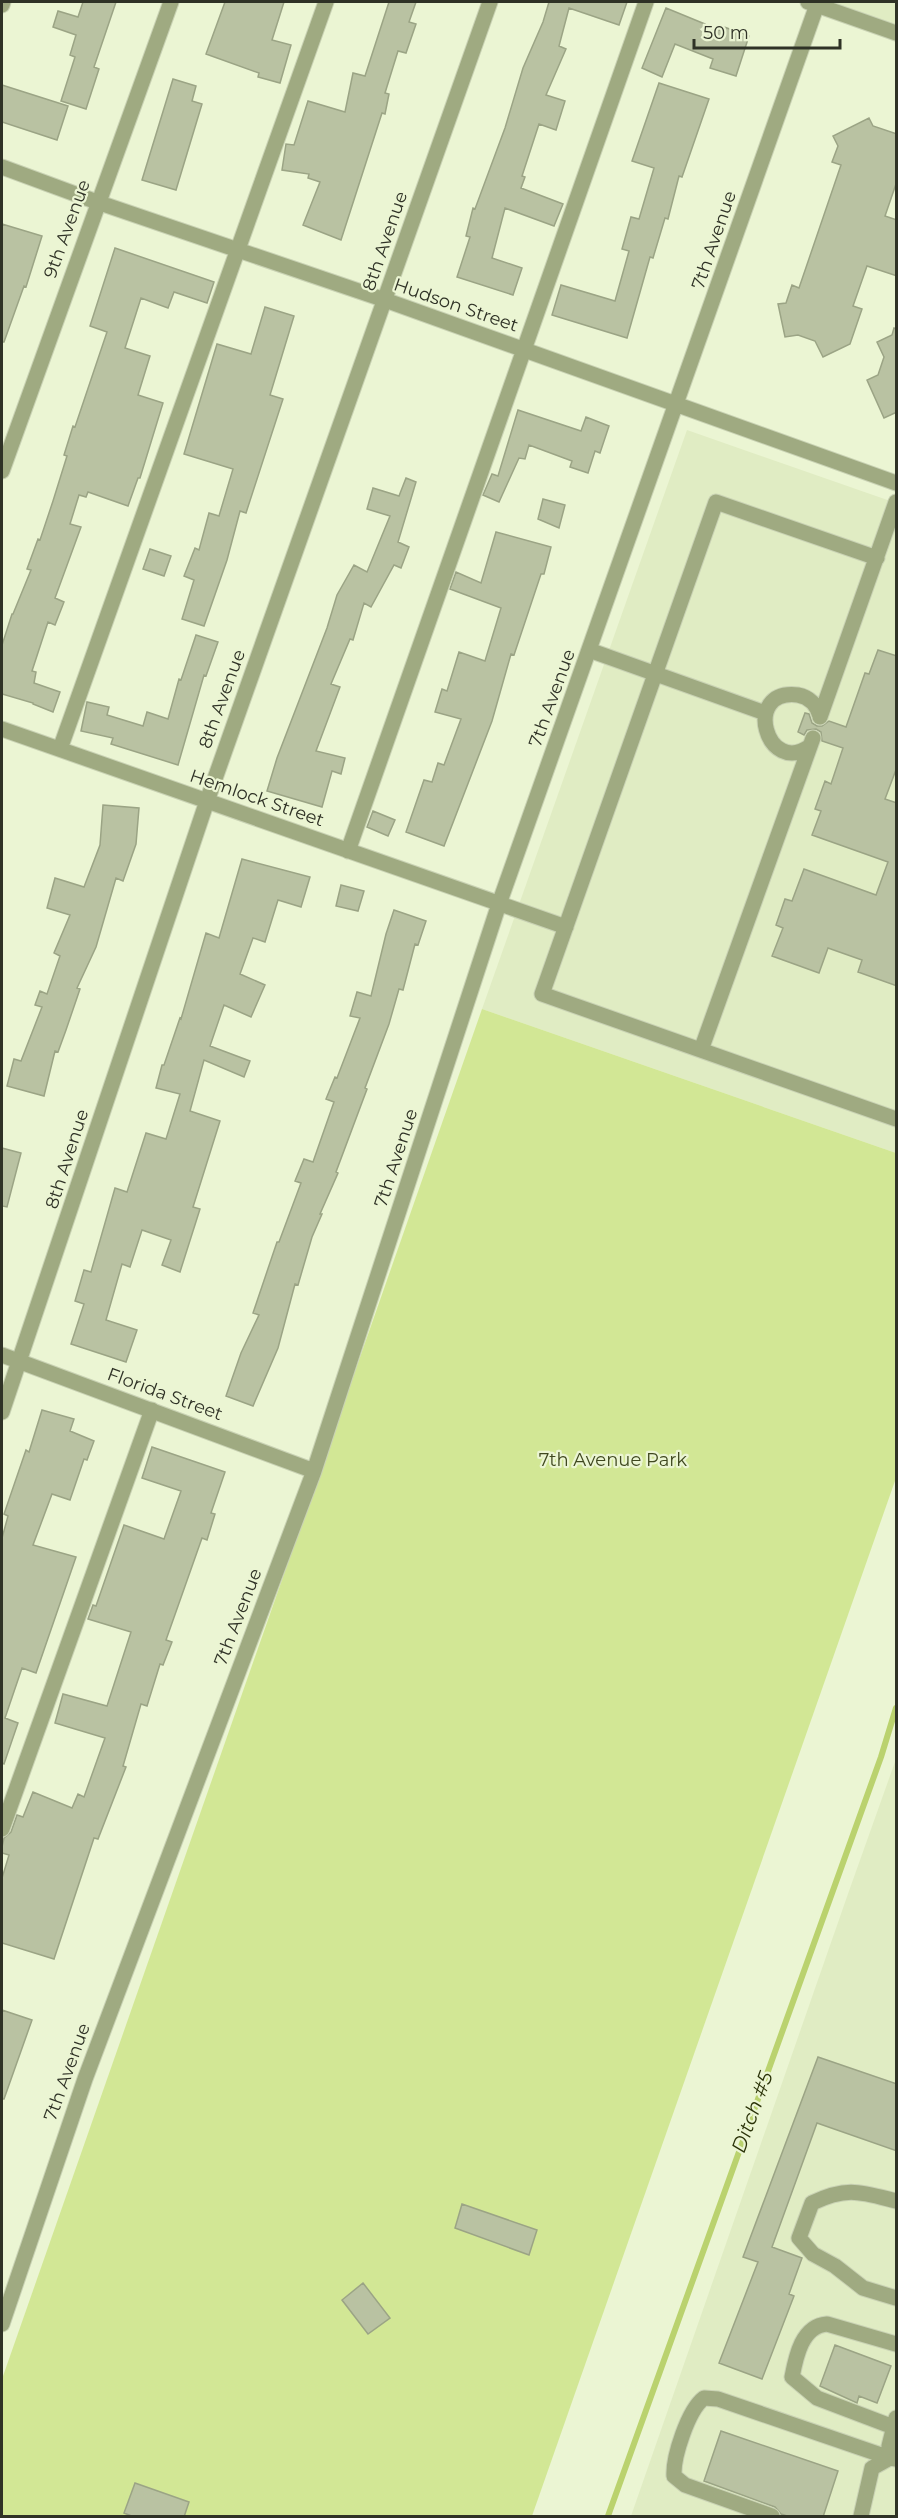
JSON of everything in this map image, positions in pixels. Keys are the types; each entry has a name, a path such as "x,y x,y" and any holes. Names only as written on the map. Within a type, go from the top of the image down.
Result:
{"street":[{"name":"9th Avenue","path":"2,471 97,202 171,2"},
{"path":"60,750 326,2"},
{"name":"8th Avenue","path":"2,1412 207,801 490,2"},
{"path":"348,851 646,2"},
{"path":"814,2 897,33"},
{"name":"7th Avenue","path":"2,2324 85,2079 314,1470 499,904 677,404 814,2"},
{"name":"Hudson Street","path":"2,167 524,349 897,483"},
{"path":"877,558 716,502 542,994 897,1119"},
{"path":"701,1050 811,742 794,752 783,750 773,744 764,725 765,713 780,697 791,694 803,696 812,702 820,717 897,502"},
{"path":"589,650 765,713"},
{"name":"Hemlock Street","path":"2,729 566,927"},
{"name":"Florida Street","path":"2,1355 314,1470"},
{"path":"2,1829 152,1410"},
{"path":"897,2201 859,2191 832,2193 812,2203 799,2238 813,2254 835,2266 863,2288 897,2298"},
{"path":"893,2459 889,2446 896,2424 817,2398 792,2378 807,2332 817,2325 826,2324 897,2344"},
{"path":"772,2517 684,2485 674,2476 673,2464 695,2405 704,2398 718,2399 893,2459"},
{"path":"861,2517 872,2468 893,2459"}],"shaded area":[{"path":"838,2 896,2 896,41 832,18"},
{"path":"687,430 896,503 896,1153 482,1009"},
{"path":"896,1759 896,2516 631,2516 849,1891"}],"green space":[{"name":"7th Avenue Park","path":"482,1009 896,1153 896,1478 532,2516 2,2516 2,2379"}],"building":[{"path":"83,2 116,2 94,67 99,69 86,109 61,101 75,57 70,55 76,35 53,27 58,11 78,17"},
{"path":"225,2 284,2 272,40 291,45 280,83 258,77 259,73 206,54"},
{"path":"389,2 416,2 409,22 416,24 406,53 398,51 385,93 389,94 385,114 382,113 341,240 303,225 320,182 308,178 309,174 282,170 286,144 294,145 308,101 345,112 353,73 365,76"},
{"path":"549,2 627,2 619,25 569,8 559,46 566,49 546,95 565,101 556,130 539,124 522,176 525,177 521,188 563,204 554,226 505,208 492,258 522,268 513,295 457,277 470,237 466,236 473,208 475,209 505,128 523,68"},
{"path":"666,8 722,31 724,27 749,36 736,76 710,68 713,59 675,44 662,77 642,68"},
{"path":"173,79 196,86 192,101 202,104 176,190 142,180"},
{"path":"659,83 709,99 682,177 679,176 668,219 665,218 653,258 650,257 627,338 552,315 561,285 615,301 629,251 622,249 631,217 639,219 654,168 632,161"},
{"path":"2,85 68,106 57,140 2,122"},
{"path":"869,118 873,126 897,134 897,181 885,216 897,220 897,276 867,266 853,306 862,309 850,344 823,357 815,341 798,335 785,337 778,304 786,303 792,285 799,288 841,165 832,162 838,146 833,136"},
{"path":"2,224 42,236 26,287 24,286 4,342 2,342"},
{"path":"115,248 214,282 207,303 174,292 168,308 141,298 125,348 150,356 138,395 163,403 140,478 138,478 128,506 88,492 86,497 79,495 70,524 81,527 55,598 64,602 55,625 48,622 32,671 36,672 34,683 60,692 53,712 33,703 2,694 2,645 12,614 31,570 27,569 38,539 40,540 67,456 64,455 73,426 75,427 107,332 90,326"},
{"path":"265,307 294,316 270,395 283,399 246,513 240,511 227,560 204,626 182,619 194,580 184,576 195,548 199,550 209,513 219,516 233,469 184,454 217,344 251,354"},
{"path":"894,328 897,329 897,412 884,418 867,380 878,375 884,357 877,342 892,335"},
{"path":"518,410 581,431 586,417 609,426 600,453 595,451 588,473 570,467 572,461 529,445 525,459 519,458 499,502 483,495 492,474 498,476"},
{"path":"406,478 416,482 398,542 409,547 401,568 394,565 371,607 364,603 353,640 350,639 331,684 340,687 316,751 345,758 341,774 332,771 322,807 267,791 337,595 354,565 367,572 390,516 367,509 373,488 399,496"},
{"path":"543,499 565,505 559,528 538,519"},
{"path":"496,532 551,547 544,574 541,574 514,655 511,654 492,721 444,846 406,832 424,780 432,782 438,763 444,765 461,719 435,712 442,689 447,691 459,652 485,661 501,608 450,589 456,572 481,583"},
{"path":"150,549 171,556 164,576 143,569"},
{"path":"196,635 218,642 206,676 204,675 178,765 111,744 113,738 81,731 87,702 109,707 107,715 143,726 147,712 168,719 179,679 181,680"},
{"path":"878,650 897,656 897,767 885,799 897,803 897,986 858,972 862,960 828,948 819,973 772,956 783,928 776,925 785,899 792,901 804,869 876,895 888,862 812,835 821,811 815,809 825,781 831,784 843,748 822,741 821,732 816,729 807,730 804,735 798,732 805,713 809,714 812,723 817,726 822,726 829,721 846,727 865,673 869,674"},
{"path":"103,805 139,808 136,844 123,881 116,878 96,947 77,988 80,989 58,1052 55,1051 44,1096 7,1086 14,1059 21,1061 42,1007 35,1005 40,991 47,994 60,956 54,953 70,915 47,908 55,878 84,887 100,845"},
{"path":"373,811 395,820 388,836 367,827"},
{"path":"242,859 310,877 301,907 278,900 265,942 253,938 240,974 265,985 251,1017 224,1005 210,1046 250,1061 244,1077 204,1060 190,1111 220,1121 193,1207 200,1209 180,1272 162,1265 171,1240 142,1230 130,1267 122,1264 106,1320 137,1330 126,1362 71,1344 84,1304 75,1301 84,1270 91,1272 115,1188 127,1192 146,1133 166,1139 180,1094 156,1088 162,1065 164,1065 181,1019 206,933 219,938"},
{"path":"341,885 364,891 358,911 336,906"},
{"path":"394,910 426,921 418,945 415,944 403,990 399,989 389,1024 365,1088 367,1089 336,1172 338,1173 312,1237 298,1285 295,1284 278,1348 253,1406 226,1396 241,1353 259,1315 253,1313 277,1242 279,1242 301,1183 295,1181 304,1159 313,1162 334,1102 326,1099 335,1077 337,1078 360,1018 350,1016 357,992 371,996"},
{"path":"2,1148 21,1153 7,1207 2,1206"},
{"path":"42,1410 74,1419 70,1431 94,1441 87,1460 84,1459 70,1500 52,1494 33,1545 76,1557 36,1673 22,1668 5,1718 18,1723 4,1764 2,1763 2,1538 8,1516 4,1514 26,1450 29,1452"},
{"path":"152,1447 225,1472 211,1513 215,1514 207,1540 202,1538 166,1640 172,1642 163,1665 160,1664 147,1706 141,1704 123,1766 126,1767 98,1839 94,1838 54,1959 2,1943 2,1878 9,1855 2,1853 2,1847 4,1838 11,1832 17,1815 23,1817 33,1792 72,1808 78,1794 84,1797 105,1738 55,1723 63,1694 107,1706 131,1632 88,1619 93,1605 96,1606 124,1525 164,1539 181,1491 142,1478"},
{"path":"2,2010 32,2020 4,2099 2,2099"},
{"path":"818,2057 897,2084 897,2151 817,2123 772,2247 802,2258 789,2294 794,2296 762,2379 719,2363 758,2262 743,2257"},
{"path":"462,2204 537,2230 529,2255 455,2228"},
{"path":"363,2283 390,2318 368,2334 342,2300"},
{"path":"835,2345 891,2366 877,2403 859,2396 857,2403 820,2386"},
{"path":"721,2431 838,2471 823,2517 790,2517 781,2514 775,2507 704,2481"},
{"path":"135,2483 189,2502 184,2517 134,2517 124,2513"}],"waterway":[{"name":"Ditch #5","path":"608,2516 881,1757 896,1708"}]}
